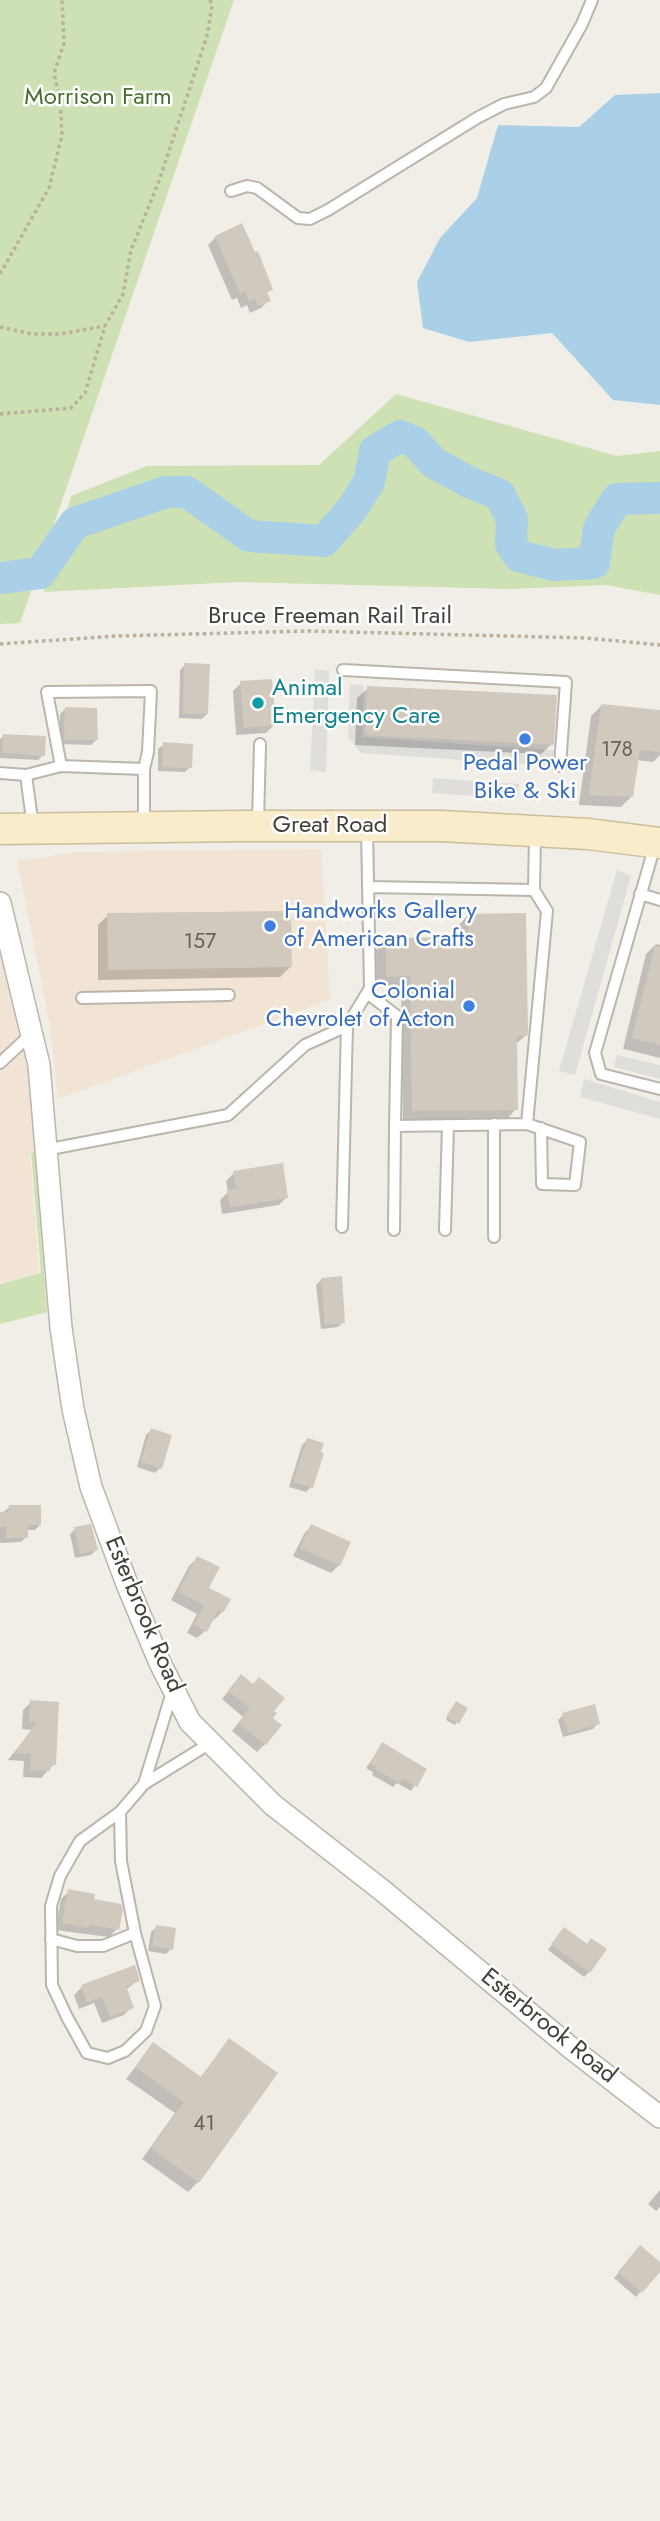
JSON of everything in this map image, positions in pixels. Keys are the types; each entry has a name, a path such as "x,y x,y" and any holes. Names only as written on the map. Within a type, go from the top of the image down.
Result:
{"main road":[{"name":"Great Road","path":"0,829 442,826 536,831 658,843"}],"street":[{"name":"Esterbrook Road","path":"0,903 39,1065 61,1328 73,1409 91,1487 127,1584 173,1689 191,1722 272,1805 383,1891 571,2048 660,2116"}],"lane":[{"path":"231,191 247,186 257,188 298,218 310,219 328,210 477,118 504,104 534,97 545,88 592,0"},
{"path":"343,670 566,682 560,766"},
{"path":"61,766 47,692 151,691 148,752 144,769 144,827"},
{"path":"258,826 260,744"},
{"path":"0,774 26,775 61,766 144,769"},
{"path":"26,775 33,829"},
{"path":"342,1227 347,1026 370,988 367,827"},
{"path":"527,1124 547,911 534,890 536,831"},
{"path":"658,843 640,894 595,1053 601,1074 660,1089"},
{"path":"368,887 534,890"},
{"path":"640,894 660,900"},
{"path":"367,993 397,1016 394,1230"},
{"path":"82,998 229,995"},
{"path":"45,1150 228,1115 305,1045 347,1026"},
{"path":"0,1063 33,1033"},
{"path":"494,1124 494,1237"},
{"path":"395,1126 527,1124 541,1128 580,1142 575,1185 542,1184 541,1128"},
{"path":"445,1230 448,1125"},
{"path":"144,1784 173,1689"},
{"path":"120,1812 121,1861 135,1933 155,2006 146,2031 125,2051 108,2058 87,2053 52,1985 51,1906 60,1876 80,1841 120,1812 144,1784 212,1742"},
{"path":"51,1939 77,1946 103,1946 135,1933"}],"path":[{"path":"0,274 49,188 62,135 60,96 55,70 64,43 62,0"},
{"path":"0,414 71,408 85,393 105,326 123,294 131,250 158,184 207,36 212,6 210,0"},
{"path":"0,327 32,334 60,334 105,326"},
{"name":"Bruce Freeman Rail Trail","path":"0,644 116,636 308,631 586,638 660,645"}],"shaded area":[{"path":"315,669 329,671 326,773 310,770"},
{"path":"350,684 364,685 362,737 554,750 553,766 361,753 348,737"},
{"path":"433,778 519,784 518,799 432,793"},
{"path":"321,849 330,1000 58,1099 50,1026 17,860 76,852"},
{"path":"617,870 631,876 575,1075 559,1071"},
{"path":"0,949 26,1027 35,1151 30,1152 39,1273 0,1283"},
{"path":"617,1055 660,1065 660,1079 614,1067"},
{"path":"584,1079 660,1102 660,1119 580,1097"}],"green space":[{"name":"Morrison Farm","path":"0,0 234,0 20,623 0,624"},
{"path":"396,394 617,456 660,451 660,595 606,585 510,589 238,582 44,592 71,496 147,466 319,465"},
{"path":"31,1152 35,1152 47,1312 0,1324 0,1284 41,1273"}],"water":[{"path":"660,93 660,405 613,400 552,333 469,342 423,328 417,282 440,238 477,198 498,125 579,127 615,95"}],"building":[{"path":"242,223 255,252 258,251 273,290 267,292 271,301 258,306 255,298 249,301 245,291 240,294 215,236"},
{"path":"184,663 210,664 208,714 183,714"},
{"name":"Animal Emergency Care","path":"272,679 276,725 244,728 240,681"},
{"path":"367,686 557,695 554,745 365,735"},
{"path":"601,704 660,710 660,752 640,750 633,797 589,795"},
{"path":"65,707 97,708 98,740 64,740"},
{"path":"3,734 46,736 45,756 2,753"},
{"path":"163,742 193,744 192,768 162,767"},
{"path":"291,911 292,967 108,970 107,913"},
{"name":"Colonial Chevrolet of Acton","path":"526,913 528,1033 527,1036 517,1036 518,1110 412,1111 410,976 386,977 386,938 468,937 467,914"},
{"path":"655,946 660,947 660,1045 632,1038"},
{"path":"283,1163 288,1198 230,1207 227,1190 236,1189 233,1171"},
{"path":"342,1276 345,1323 325,1325 321,1278"},
{"path":"151,1428 172,1435 162,1469 141,1462"},
{"path":"307,1438 324,1443 321,1452 324,1453 313,1488 293,1482"},
{"path":"9,1505 41,1505 41,1525 28,1525 28,1538 6,1538 6,1527 0,1527 0,1512 8,1512"},
{"path":"91,1524 98,1550 80,1554 74,1527"},
{"path":"311,1524 351,1542 340,1566 300,1548"},
{"path":"197,1556 220,1567 209,1588 231,1599 223,1613 218,1610 207,1632 194,1625 204,1605 178,1592"},
{"path":"241,1674 253,1684 259,1677 285,1698 274,1711 277,1713 273,1718 282,1725 266,1745 238,1723 250,1708 228,1691"},
{"path":"30,1700 59,1702 56,1765 51,1765 50,1771 30,1770 31,1754 14,1753 37,1722 29,1722"},
{"path":"456,1701 468,1708 459,1724 446,1717"},
{"path":"595,1704 600,1724 568,1733 562,1713"},
{"path":"382,1742 427,1769 417,1787 402,1778 399,1783 375,1769 377,1767 370,1763"},
{"path":"68,1889 95,1894 94,1899 121,1904 123,1910 119,1930 89,1924 88,1928 62,1923"},
{"path":"156,1925 176,1928 173,1950 152,1946"},
{"path":"564,1927 587,1944 591,1938 607,1949 590,1973 551,1944"},
{"path":"135,1965 140,1981 126,1986 134,2008 110,2017 102,1997 87,2002 81,1985"},
{"path":"229,2038 278,2073 199,2183 151,2148 184,2102 135,2067 153,2042 201,2077"},
{"path":"640,2245 660,2262 660,2272 642,2293 618,2272"}],"waterway":[{"path":"0,578 40,573 75,523 166,492 187,492 249,536 324,541 352,509 369,482 375,451 400,436 415,442 434,463 500,495 512,519 511,544 519,556 554,565 594,563 599,528 617,499 660,498"}],"place":[{"name":"Animal Emergency Care","path":"258,703"},
{"name":"Pedal Power Bike & Ski","path":"525,739"},
{"name":"Handworks Gallery of American Crafts","path":"270,926"},
{"name":"Colonial Chevrolet of Acton","path":"469,1006"}]}
